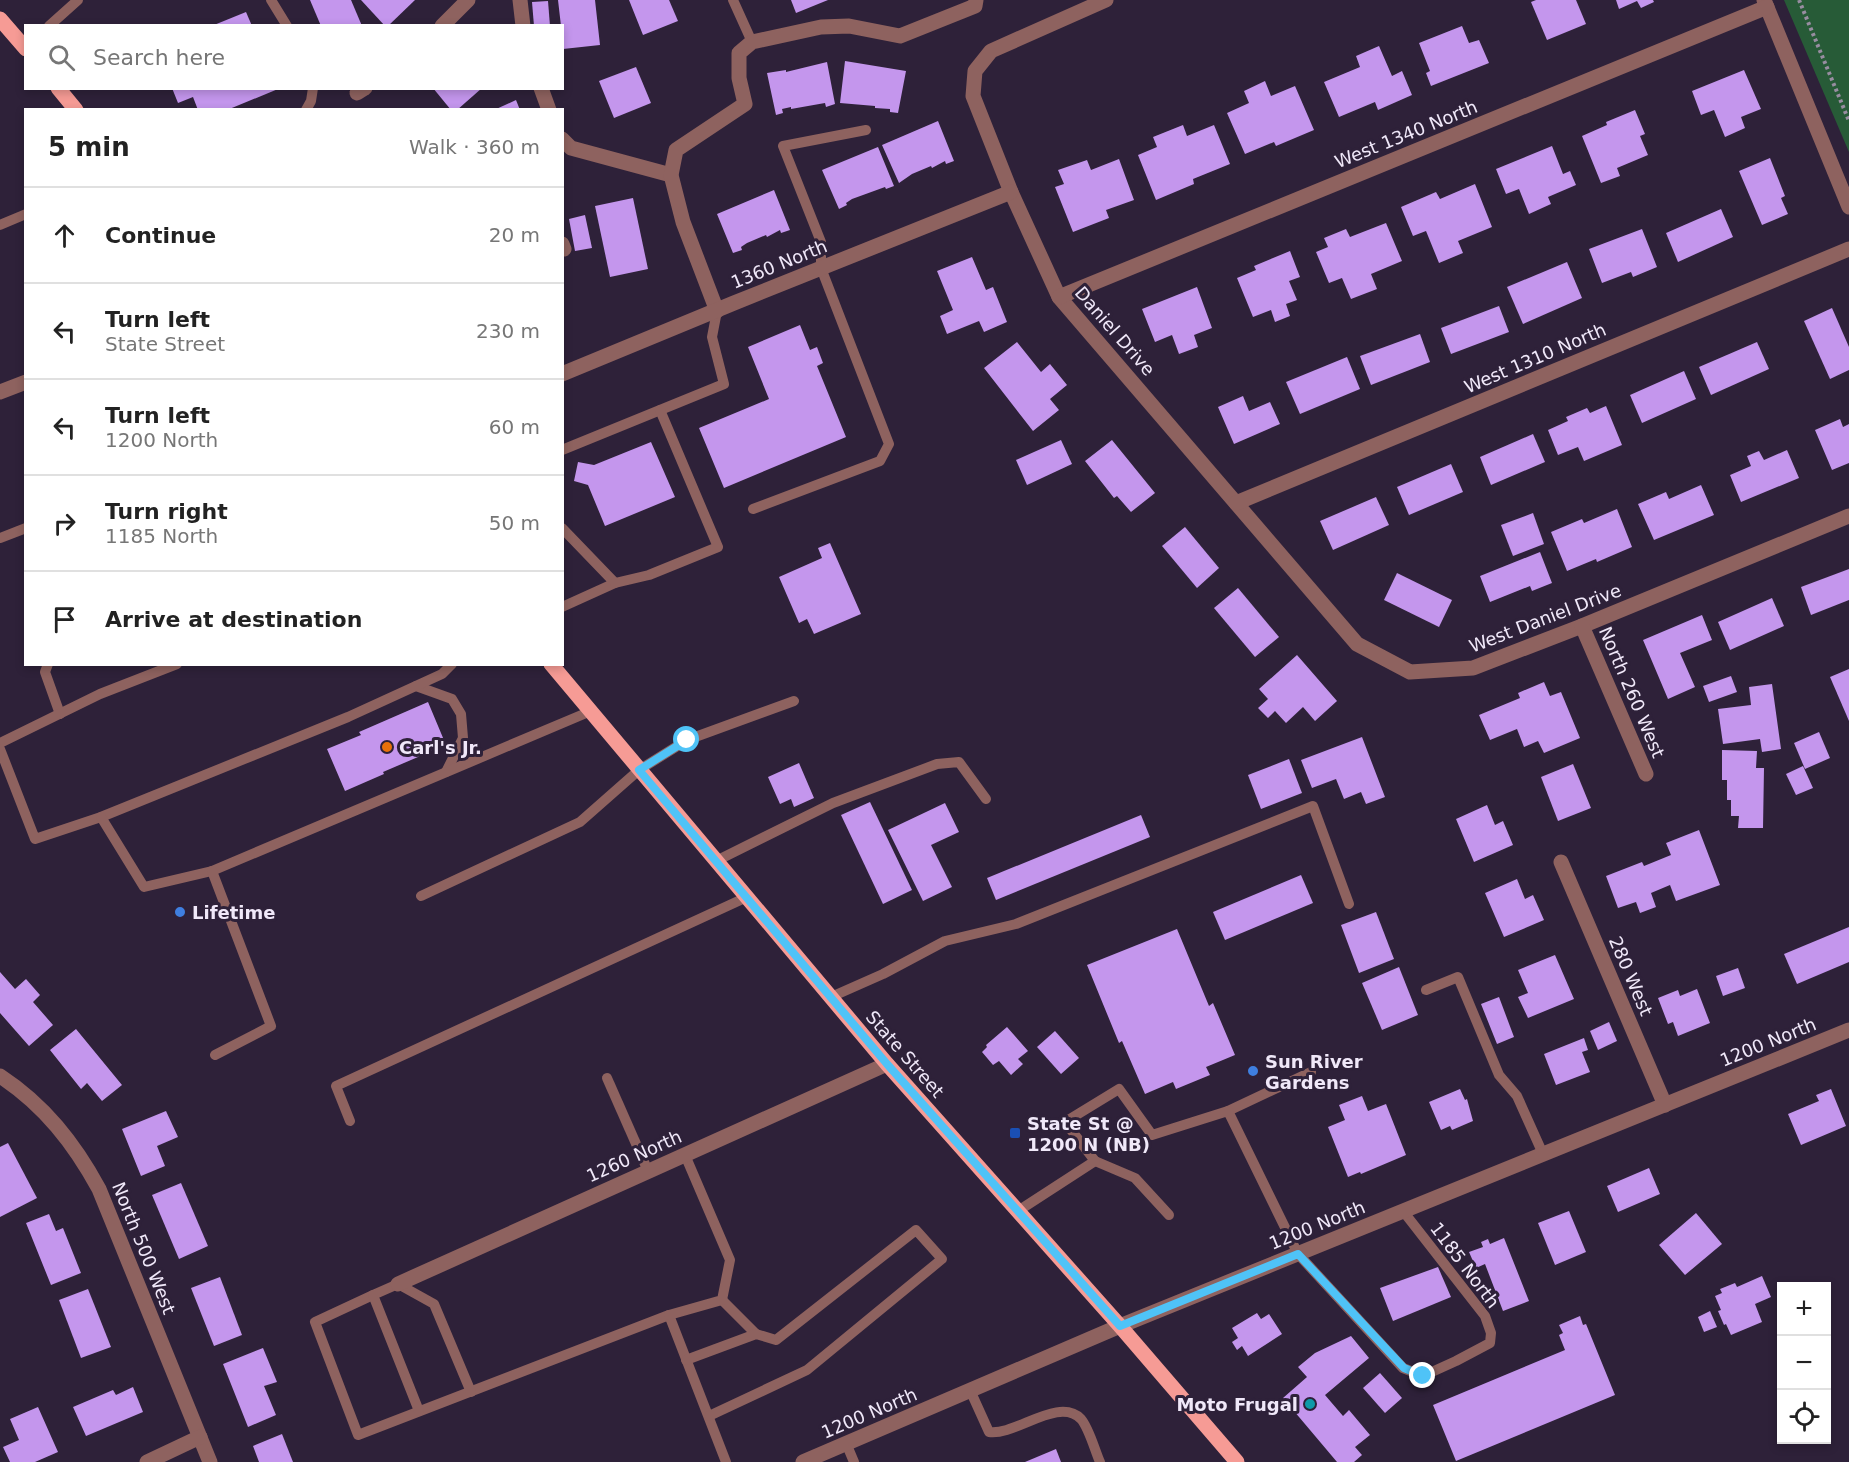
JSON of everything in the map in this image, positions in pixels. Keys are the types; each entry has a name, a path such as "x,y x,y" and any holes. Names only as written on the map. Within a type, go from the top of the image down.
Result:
{"main road":[{"path":"0,19 24,47"},
{"path":"60,90 74,108"},
{"name":"State Street","path":"553,666 887,1064 1120,1326 1237,1462"}],"street":[{"path":"444,24 468,0"},
{"path":"520,0 523,24"},
{"path":"717,311 683,222 671,175 676,150 745,104 739,78 739,53 752,42 821,27 849,26 900,36 975,6 976,0"},
{"name":"Daniel Drive","path":"1106,0 991,51 975,71 973,96 1011,192 1059,297 1236,503"},
{"path":"1766,4 1849,207"},
{"name":"West 1340 North","path":"1059,297 1766,4"},
{"path":"542,90 548,108"},
{"path":"565,149 671,175"},
{"name":"1360 North","path":"564,373 1011,192"},
{"name":"West 1310 North","path":"1236,503 1849,249"},
{"path":"0,392 24,383"},
{"name":"West Daniel Drive","path":"1236,503 1357,644 1410,672 1473,668 1582,626 1849,516"},
{"name":"North 260 West","path":"1582,626 1646,774"},
{"name":"280 West","path":"1561,862 1665,1105"},
{"name":"1200 North","path":"803,1462 1120,1326 1849,1030"},
{"name":"1260 North","path":"398,1284 887,1064"},
{"name":"North 500 West","path":"0,1076 38,1105 51,1119 82,1158 94,1178 210,1462"},
{"path":"147,1462 200,1437"}],"lane":[{"path":"51,24 78,0"},
{"path":"271,0 286,24"},
{"path":"733,0 752,42"},
{"path":"307,108 313,90"},
{"path":"753,509 880,461 889,444 821,268 821,242 783,146 866,129"},
{"path":"0,225 24,215"},
{"path":"564,449 724,384 712,338 717,311"},
{"path":"564,606 615,583 649,575 718,547 660,410"},
{"path":"0,538 24,529"},
{"path":"564,530 615,583"},
{"path":"47,666 45,672 60,714"},
{"path":"0,743 100,694 172,666"},
{"path":"0,749 35,839 101,817 348,717 442,674 450,666"},
{"path":"416,686 452,699 461,714 463,738 446,772"},
{"path":"421,896 580,822 639,770 687,740 794,701"},
{"path":"101,817 144,887 212,871 591,711"},
{"path":"716,861 832,803 937,764 959,762 986,799"},
{"path":"831,997 883,974 945,941 1016,924 1313,806 1349,904"},
{"path":"212,871 271,1026 215,1054"},
{"path":"350,1121 336,1086 747,897"},
{"path":"1426,990 1458,977 1499,1075 1517,1096 1543,1154"},
{"path":"1169,1215 1136,1178 1095,1161 1065,1122 1119,1089 1152,1135 1228,1111 1311,1072"},
{"path":"607,1078 648,1171"},
{"path":"1228,1111 1298,1254"},
{"path":"685,1155 730,1260 722,1300"},
{"path":"1018,1211 1095,1161"},
{"name":"1185 North","path":"1298,1254 1404,1368 1423,1376 1490,1343 1491,1333 1485,1316 1403,1211"},
{"path":"709,1416 807,1370 942,1259 916,1230 776,1340 756,1334 722,1300"},
{"path":"471,1392 434,1304 398,1284 315,1322 357,1435 471,1392 669,1315 722,1300"},
{"path":"373,1295 419,1411"},
{"path":"669,1315 726,1462"},
{"path":"686,1360 756,1334"},
{"path":"970,1390 989,1432 999,1434 1053,1413 1071,1412 1082,1420 1100,1462"},
{"path":"846,1443 854,1462"}],"path":[{"path":"1799,0 1849,121"}],"green space":[{"path":"1784,0 1849,0 1849,152"}],"building":[{"path":"310,0 351,0 361,24 320,24"},
{"path":"361,0 415,0 390,24 383,24"},
{"path":"558,0 595,0 600,45 564,49 564,24 561,24"},
{"path":"629,0 669,0 678,21 643,35"},
{"path":"791,0 828,0 796,13"},
{"path":"1576,0 1586,24 1547,40 1531,2"},
{"path":"1616,0 1653,0 1654,2 1641,8 1637,1 1619,9"},
{"path":"548,1 550,24 534,24 532,2"},
{"path":"246,12 251,24 216,24"},
{"path":"1462,26 1469,43 1479,40 1489,63 1431,86 1426,73 1430,71 1419,43"},
{"path":"1379,46 1392,76 1402,71 1412,95 1378,110 1375,102 1339,117 1324,82 1360,67 1356,56"},
{"path":"845,61 906,71 898,113 890,112 890,109 875,108 875,106 840,103"},
{"path":"827,62 835,104 826,107 825,103 791,109 791,107 782,109 783,113 776,115 767,73 786,70 786,72"},
{"path":"636,67 651,103 614,118 599,81"},
{"path":"1744,70 1761,109 1741,117 1745,128 1725,137 1714,110 1701,115 1692,91"},
{"path":"1265,81 1271,96 1295,86 1314,130 1276,146 1274,142 1245,154 1227,113 1249,103 1244,91"},
{"path":"173,90 276,90 232,108 197,108 193,97 178,103"},
{"path":"435,90 480,90 459,108 449,108"},
{"path":"516,100 519,108 498,108"},
{"path":"1635,110 1645,134 1640,136 1648,155 1617,168 1620,176 1601,183 1582,136 1607,125 1606,122"},
{"path":"938,121 954,161 946,164 945,161 932,168 931,166 912,174 899,183 882,145"},
{"path":"1183,125 1187,136 1214,125 1230,164 1193,179 1194,184 1156,200 1138,155 1157,147 1153,137"},
{"path":"1552,146 1563,174 1570,171 1576,185 1548,197 1551,204 1529,214 1519,189 1506,194 1496,169"},
{"path":"878,147 894,186 852,199 839,209 822,170"},
{"path":"1770,158 1785,196 1781,198 1788,214 1762,225 1739,171"},
{"path":"1119,159 1134,200 1106,210 1109,218 1073,232 1055,187 1064,184 1058,170 1087,160 1091,170"},
{"path":"1475,184 1492,227 1458,241 1463,253 1439,263 1426,231 1413,236 1401,207 1436,192 1440,199"},
{"path":"774,190 790,230 781,233 780,230 767,237 766,235 747,243 741,247 742,250 733,253 717,214"},
{"path":"633,198 648,269 610,277 595,206"},
{"path":"1721,209 1733,237 1678,262 1666,233"},
{"path":"585,215 592,248 575,251 569,219"},
{"path":"1386,223 1402,261 1371,274 1377,289 1351,299 1342,278 1329,283 1316,252 1328,247 1324,238 1346,229 1350,237"},
{"path":"1642,229 1657,267 1633,277 1631,272 1602,283 1589,249"},
{"path":"1290,251 1300,277 1289,281 1297,300 1286,304 1290,316 1275,322 1271,310 1253,317 1237,278 1256,270 1254,266"},
{"path":"972,257 986,290 993,287 1007,322 984,332 979,321 947,334 940,316 953,310 937,271"},
{"path":"1567,262 1582,298 1523,324 1507,287"},
{"path":"1197,287 1212,328 1194,335 1198,347 1179,354 1172,335 1155,342 1142,309"},
{"path":"1499,306 1509,332 1451,354 1441,328"},
{"path":"1832,308 1849,347 1849,370 1830,379 1804,321"},
{"path":"800,325 810,350 817,347 823,363 817,366 846,437 724,488 699,428 769,399 748,347"},
{"path":"1420,334 1430,362 1371,385 1360,356"},
{"path":"1017,342 1041,372 1050,364 1067,385 1050,399 1059,410 1033,431 984,368"},
{"path":"1757,342 1769,369 1711,395 1699,367"},
{"path":"1347,357 1360,389 1300,414 1286,382"},
{"path":"1684,371 1696,399 1642,423 1630,395"},
{"path":"1243,396 1249,411 1270,402 1280,424 1234,444 1218,407"},
{"path":"1606,406 1622,445 1584,461 1578,447 1558,455 1548,430 1568,421 1566,417 1587,408 1590,413"},
{"path":"1840,419 1843,427 1849,424 1849,463 1832,470 1815,430"},
{"path":"1533,434 1545,462 1491,485 1480,457"},
{"path":"1061,440 1072,464 1027,485 1016,460"},
{"path":"1112,440 1155,493 1131,512 1117,496 1114,498 1085,461"},
{"path":"651,442 675,497 605,526 588,485 574,481 578,462 594,465"},
{"path":"1787,450 1799,478 1741,502 1730,475 1751,466 1747,456 1759,451 1764,460"},
{"path":"1451,464 1463,492 1409,515 1397,487"},
{"path":"1701,485 1714,515 1654,540 1638,504 1666,492 1669,499"},
{"path":"1376,497 1389,525 1333,550 1320,521"},
{"path":"1617,509 1632,547 1597,562 1596,559 1567,571 1551,532 1582,519 1584,523"},
{"path":"1533,513 1544,544 1513,556 1501,525"},
{"path":"1185,527 1219,568 1197,588 1162,546"},
{"path":"830,543 861,614 814,634 807,619 799,623 779,577 822,558 818,548"},
{"path":"1540,552 1552,583 1532,591 1530,586 1490,602 1480,576"},
{"path":"1849,569 1849,600 1811,615 1801,587"},
{"path":"1397,573 1452,600 1439,627 1384,600"},
{"path":"1238,588 1279,637 1255,657 1214,608"},
{"path":"1772,598 1784,626 1730,650 1718,622"},
{"path":"1702,615 1712,640 1680,653 1695,687 1668,699 1643,640"},
{"path":"1297,655 1337,701 1315,721 1303,707 1286,723 1275,711 1268,718 1258,708 1268,699 1259,689"},
{"path":"1849,669 1849,721 1830,677"},
{"path":"1731,676 1737,692 1709,702 1703,686"},
{"path":"1544,682 1550,696 1561,692 1580,738 1544,753 1538,741 1524,747 1517,729 1490,740 1479,715 1520,698 1518,693"},
{"path":"1772,684 1781,749 1762,752 1760,739 1723,744 1718,709 1751,705 1749,687"},
{"name":"Carl's Jr.","path":"428,702 446,745 345,791 327,749 361,735 359,732"},
{"path":"1819,732 1830,758 1805,769 1794,743"},
{"path":"1362,737 1385,797 1366,804 1361,792 1344,799 1336,779 1312,788 1301,760"},
{"path":"1722,750 1757,751 1756,768 1764,768 1763,828 1738,828 1739,816 1731,816 1731,800 1727,800 1727,780 1722,780"},
{"path":"1289,759 1302,793 1261,809 1248,775"},
{"path":"799,763 814,798 794,807 791,799 780,804 768,777"},
{"path":"1573,764 1591,808 1558,821 1541,777"},
{"path":"1803,766 1813,788 1796,795 1786,774"},
{"path":"870,802 912,890 883,904 841,815"},
{"path":"945,803 959,832 931,845 952,887 923,901 888,830"},
{"path":"1487,805 1495,825 1503,821 1513,845 1474,862 1456,819"},
{"path":"1141,815 1150,837 996,900 987,878"},
{"path":"1699,830 1720,885 1676,901 1670,885 1651,893 1656,907 1640,913 1636,902 1618,908 1606,876 1642,862 1644,866 1671,855 1666,843"},
{"path":"1301,875 1313,903 1225,940 1213,912"},
{"path":"1517,879 1525,899 1533,895 1544,920 1504,937 1485,893"},
{"path":"1376,912 1394,959 1359,973 1341,925"},
{"path":"1849,927 1849,962 1797,984 1784,954"},
{"path":"1177,929 1209,1006 1213,1003 1235,1055 1206,1067 1210,1075 1176,1089 1173,1082 1145,1094 1122,1041 1119,1043 1087,965"},
{"path":"1555,955 1574,999 1528,1018 1518,997 1528,993 1518,970"},
{"path":"1399,967 1418,1015 1382,1030 1362,983"},
{"path":"1738,968 1745,988 1723,996 1716,976"},
{"path":"0,972 15,989 26,979 40,995 33,1002 53,1025 29,1046 0,1013"},
{"path":"1697,989 1710,1023 1678,1036 1673,1022 1668,1024 1658,998 1678,990 1680,996"},
{"path":"1499,997 1514,1037 1497,1044 1481,1004"},
{"path":"1609,1022 1617,1041 1598,1050 1590,1031"},
{"path":"1007,1027 1028,1051 1018,1059 1023,1064 1011,1075 999,1061 993,1065 982,1052 987,1047 986,1045"},
{"path":"76,1029 122,1085 102,1101 87,1083 81,1089 50,1050"},
{"path":"1055,1031 1079,1058 1061,1074 1037,1047"},
{"path":"1584,1038 1588,1050 1582,1052 1590,1072 1556,1085 1544,1054"},
{"path":"1460,1089 1465,1100 1467,1099 1473,1121 1452,1130 1450,1126 1441,1130 1429,1102"},
{"path":"1831,1089 1846,1126 1801,1145 1788,1114 1819,1101 1816,1095"},
{"path":"1362,1096 1368,1111 1386,1104 1406,1155 1361,1174 1360,1172 1348,1177 1328,1127 1345,1120 1339,1105"},
{"path":"166,1111 178,1137 157,1146 165,1166 141,1176 122,1129"},
{"path":"8,1143 37,1198 0,1217 0,1147"},
{"path":"1649,1168 1660,1194 1618,1212 1607,1186"},
{"path":"181,1183 208,1246 179,1259 152,1195"},
{"path":"1569,1211 1586,1252 1555,1265 1538,1223"},
{"path":"1696,1213 1722,1244 1685,1275 1659,1245"},
{"path":"49,1214 56,1231 63,1228 81,1273 51,1285 26,1223"},
{"path":"1504,1238 1529,1301 1503,1311 1485,1264 1476,1268 1469,1252 1483,1247 1481,1242 1488,1239 1490,1244"},
{"path":"1438,1267 1451,1297 1393,1321 1380,1288"},
{"path":"1762,1276 1771,1297 1755,1304 1762,1322 1731,1335 1718,1311 1721,1310 1715,1296 1722,1293 1720,1289 1735,1283 1737,1287"},
{"path":"220,1277 242,1335 214,1346 191,1288"},
{"path":"88,1289 111,1347 81,1358 59,1300"},
{"path":"1710,1311 1717,1327 1704,1332 1698,1317"},
{"path":"1257,1313 1261,1319 1269,1314 1282,1334 1248,1356 1242,1346 1237,1350 1232,1342 1238,1338 1232,1328"},
{"path":"1580,1316 1583,1325 1586,1324 1615,1395 1456,1461 1433,1405 1565,1350 1559,1335 1563,1333 1559,1325"},
{"name":"Moto Frugal","path":"1351,1336 1369,1358 1325,1395 1343,1416 1349,1410 1370,1435 1355,1447 1362,1455 1354,1462 1337,1462 1283,1398 1307,1377 1298,1367 1315,1353"},
{"path":"263,1348 277,1382 264,1386 276,1415 248,1427 223,1364"},
{"path":"1380,1373 1402,1398 1385,1413 1363,1388"},
{"path":"133,1387 143,1412 86,1436 73,1407 113,1390 116,1395"},
{"path":"38,1407 58,1452 35,1462 10,1462 3,1447 19,1440 10,1419"},
{"path":"282,1434 293,1462 259,1462 253,1446"},
{"path":"1056,1449 1061,1462 1025,1462"}],"place":[{"name":"Carl's Jr.","path":"387,747"},
{"name":"Lifetime","path":"180,912"},
{"name":"Sun River Gardens","path":"1253,1071"},
{"name":"State St @ 1200 N (NB)","path":"1015,1133"},
{"name":"Moto Frugal","path":"1310,1404"}],"route":[{"path":"687,740 639,770 887,1064 1120,1326 1298,1254 1404,1368 1423,1376"}]}
